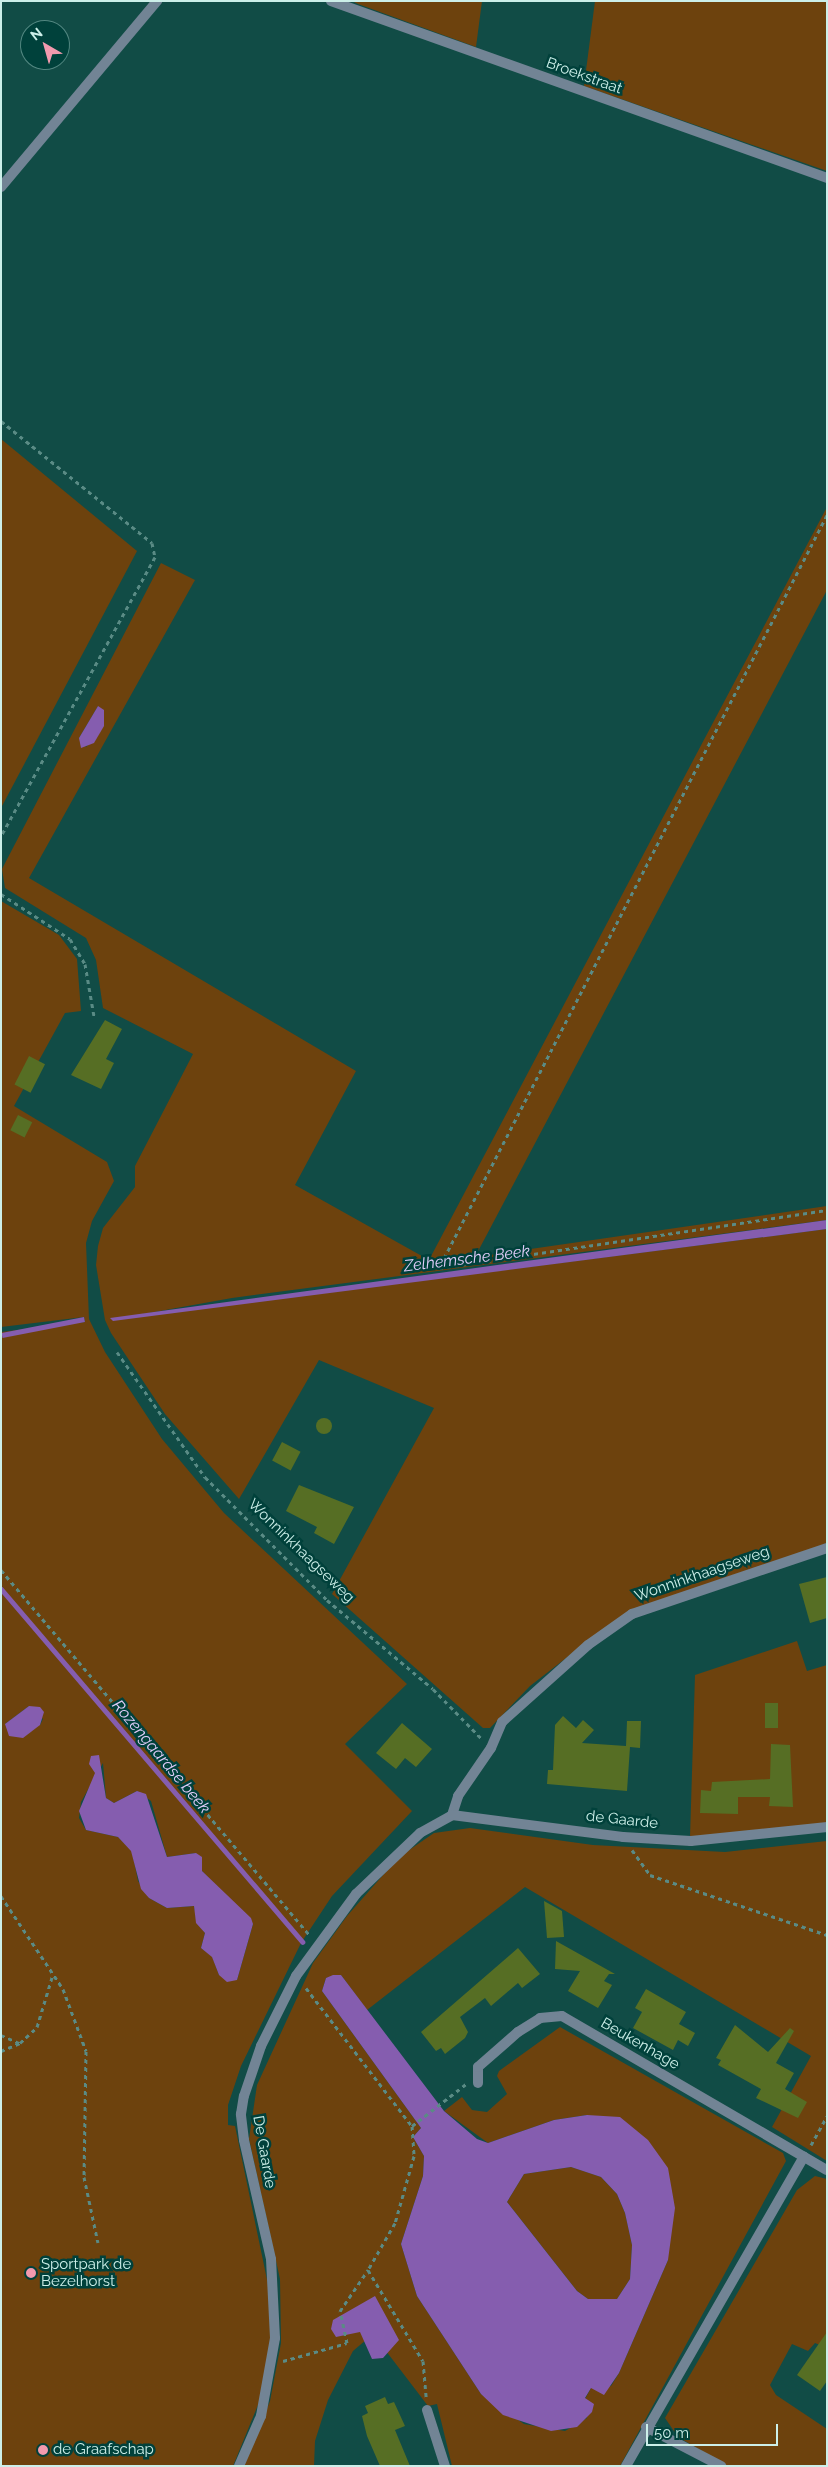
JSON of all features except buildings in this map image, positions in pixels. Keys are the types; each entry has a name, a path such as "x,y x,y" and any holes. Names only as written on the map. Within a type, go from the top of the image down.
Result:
{"street":[{"path":"1,187 156,1"},
{"name":"Broekstraat","path":"331,1 827,178"},
{"name":"Wonninkhaagseweg","path":"452,1815 464,1786 491,1748 502,1722 538,1688 632,1614 827,1548"},
{"name":"De Gaarde","path":"239,2466 261,2416 273,2362 271,2259 240,2114 261,2046 296,1976 356,1894 420,1833 452,1815"},
{"name":"de Gaarde","path":"452,1815 623,1837 691,1841 827,1827"},
{"name":"Beukenhage","path":"477,2080 478,2067 518,2032 540,2018 562,2016 827,2170"},
{"path":"626,2466 646,2427 804,2157"},
{"path":"427,2410 446,2466"},
{"path":"646,2427 721,2466"}],"path":[{"path":"1,421 152,543 155,557 1,836"},
{"path":"827,515 439,1268 827,1210"},
{"path":"1,894 70,939 85,964 94,1016"},
{"name":"Wonninkhaagseweg","path":"117,1352 206,1478 327,1600 434,1689 491,1748"},
{"path":"1,1570 300,1920 317,1947"},
{"path":"623,1837 650,1875 827,1935"},
{"path":"1,1896 53,1974 86,2051 84,2177 98,2243"},
{"path":"1,2051 20,2043 37,2027 53,1974"},
{"path":"273,2362 340,2348 347,2343 347,2334 341,2314 395,2223 414,2156 414,2125 296,1976"},
{"path":"1,2035 20,2043"},
{"path":"414,2125 450,2097 477,2080"},
{"path":"804,2157 827,2116"},
{"path":"368,2270 423,2360 427,2410"}],"shaded area":[{"path":"352,1 482,1 476,47 358,4"},
{"path":"595,1 827,1 827,171 584,86"},
{"path":"1,439 137,551 1,808"},
{"path":"827,507 827,590 475,1257 827,1206 827,1220 232,1298 110,1320 827,1229 827,1543 610,1624 530,1686 490,1728 483,1728 332,1594 434,1408 319,1360 239,1499 165,1414 111,1333 105,1320 96,1265 98,1246 103,1228 135,1187 135,1166 193,1054 103,1008 96,960 86,938 5,888 2,869 161,563 195,580 29,878 356,1071 295,1185 429,1260","holes":["98,706 101,730 86,747 79,738"]},
{"path":"98,706 104,710 104,726 94,743 81,748 79,738"},
{"path":"1,901 59,935 77,959 81,1011 65,1013 14,1106 107,1162 114,1181 92,1221 86,1243 89,1319 105,1352 162,1439 224,1513 407,1684 345,1744 412,1811 332,1896 301,1943 241,2066 228,2105 228,2125 235,2126 270,2294 271,2339 260,2400 233,2466 1,2466 1,1332 85,1322 84,1317 1,1327","holes":["29,1706 43,1719 40,1725 5,1724","103,1763 106,1798 114,1803 137,1791 151,1801 167,1857 196,1853 202,1871 253,1924 237,1980 219,1975 212,1956 201,1948 205,1933 197,1923 194,1906 167,1908 149,1898 138,1881 132,1851 118,1837 86,1830 79,1818 81,1802"]},
{"path":"827,1220 827,1229 113,1321 110,1318"},
{"path":"84,1317 85,1322 2,1338 2,1333"},
{"path":"797,1641 807,1671 827,1665 827,1824 690,1837 695,1675"},
{"path":"29,1706 40,1707 44,1712 40,1725 23,1738 9,1736 5,1724"},
{"path":"99,1755 106,1798 114,1803 137,1791 146,1794 167,1857 196,1853 202,1857 202,1871 251,1918 253,1924 237,1980 227,1982 219,1975 212,1957 201,1948 205,1933 196,1923 194,1906 167,1908 149,1898 141,1889 131,1851 118,1837 86,1830 79,1811 95,1773 89,1764 91,1756"},
{"path":"470,1828 593,1845 725,1852 827,1841 827,2161 772,2127 811,2056 525,1887 367,2010 341,1975 326,1978 322,1991 421,2128 413,2137 424,2156 423,2176 401,2244 417,2296 481,2394 524,2424 565,2431 587,2418 585,2399 591,2388 611,2386 619,2373 668,2260 587,2115 554,2120 488,2143 444,2111 462,2097 472,2110 487,2112 507,2094 497,2076 499,2071 560,2027 783,2153 786,2161 620,2466 452,2466 437,2404 428,2406 373,2334 353,2351 328,2400 315,2441 314,2466 244,2466 270,2401 281,2343 280,2279 249,2139 257,2085 313,1963 347,1916 399,1857 434,1833"},
{"path":"333,1975 341,1975 444,2111 477,2139 488,2143 554,2120 587,2115 620,2117 648,2140 668,2168 675,2208 668,2260 619,2373 604,2395 591,2388 585,2398 594,2404 592,2412 577,2427 551,2431 503,2415 481,2394 417,2296 401,2244 423,2176 424,2156 413,2137 421,2128 322,1991 326,1978","holes":["571,2167 601,2177 617,2194 625,2213 632,2245 630,2279 617,2299 588,2299 577,2291 507,2202 524,2174"]},
{"path":"571,2167 601,2177 617,2194 625,2213 632,2245 630,2279 617,2299 588,2299 577,2291 507,2202 524,2174"},
{"path":"815,2176 827,2179 827,2348 815,2343 808,2351 792,2344 770,2385 776,2395 827,2429 827,2466 728,2466 678,2437 665,2418 797,2190"},
{"path":"375,2296 399,2340 383,2358 372,2359 360,2332 336,2337 331,2329 333,2320"}],"waterway":[{"name":"Rozengaardse beek","path":"1,1589 302,1942"}],"place":[{"name":"Sportpark de Bezelhorst","path":"31,2273"},
{"name":"de Graafschap","path":"43,2450"}],"water label":[{"name":"Zelhemsche Beek","path":"467,1259"}]}
